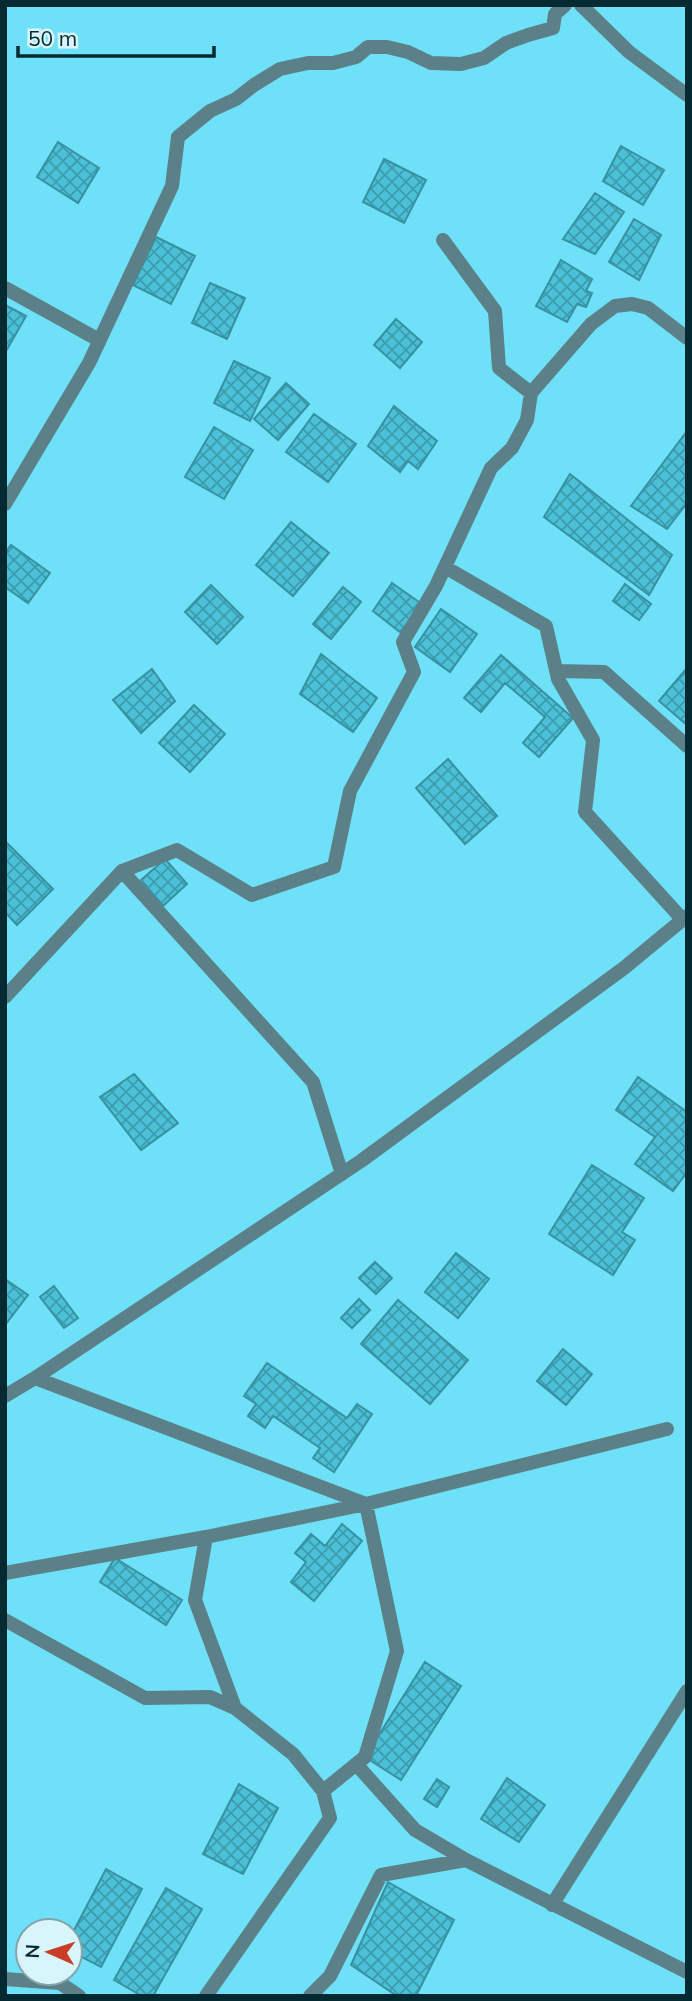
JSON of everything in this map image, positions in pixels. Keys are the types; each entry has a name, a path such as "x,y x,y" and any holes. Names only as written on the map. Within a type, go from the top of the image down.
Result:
{"street":[{"path":"5,504 89,362 172,186 178,137 210,111 236,99 281,69 308,63 345,60 356,57 368,47 387,47 408,52 431,63 461,64 484,58 506,43 553,28 555,14 565,5"},
{"path":"581,5 629,52 687,95"},
{"path":"443,240 495,311 499,368 531,393"},
{"path":"5,288 99,340"},
{"path":"5,997 122,871 177,850 252,895 334,867 350,791 414,671 403,642 436,586 491,468 512,448 527,420 531,393 591,324 615,306 632,304 648,308 687,338"},
{"path":"5,1396 342,1174 624,968 685,918 585,813 593,740 558,679 546,626 445,567"},
{"path":"556,671 604,673 687,746"},
{"path":"122,871 313,1082 342,1174"},
{"path":"36,1378 366,1504"},
{"path":"5,1573 206,1537 366,1504 667,1429"},
{"path":"323,1791 365,1757 397,1651 366,1504"},
{"path":"206,1537 195,1600 234,1708"},
{"path":"5,1620 145,1698 209,1697 234,1708 293,1754 323,1791 330,1818 206,1996"},
{"path":"552,1905 687,1691"},
{"path":"356,1763 415,1830 552,1905 687,1972"},
{"path":"310,1996 330,1976 381,1875 466,1860"}],"building":[{"path":"58,142 99,168 78,203 37,177"},
{"path":"621,146 664,170 643,205 603,181"},
{"path":"384,159 426,180 404,223 363,202"},
{"path":"595,193 624,212 595,254 563,239"},
{"path":"634,219 661,235 639,280 609,262"},
{"path":"156,237 195,256 171,304 133,285"},
{"path":"561,260 592,279 586,291 592,293 586,307 577,304 567,322 536,306"},
{"path":"210,283 245,298 227,339 192,323"},
{"path":"5,305 26,316 5,353"},
{"path":"396,319 422,342 400,368 374,345"},
{"path":"234,361 270,378 250,421 214,403"},
{"path":"286,383 309,404 278,440 254,419"},
{"path":"394,406 437,441 418,469 408,461 400,472 368,446"},
{"path":"314,414 356,444 328,482 286,452"},
{"path":"214,427 253,450 224,499 185,477"},
{"path":"687,431 687,503 667,529 631,506"},
{"path":"570,474 672,555 649,595 544,517"},
{"path":"291,522 329,553 293,596 256,565"},
{"path":"11,545 50,573 28,603 5,587 5,553"},
{"path":"392,583 423,605 400,632 373,611"},
{"path":"625,584 651,604 639,620 613,601"},
{"path":"211,585 243,617 217,644 185,612"},
{"path":"343,587 361,602 331,639 313,624"},
{"path":"441,609 477,634 450,672 415,647"},
{"path":"321,654 377,698 353,732 300,694"},
{"path":"501,655 573,718 539,757 523,743 545,717 505,683 481,712 464,698"},
{"path":"687,668 687,725 659,701"},
{"path":"152,669 175,701 141,733 113,700"},
{"path":"194,705 225,734 190,772 159,743"},
{"path":"448,759 497,816 465,844 416,788"},
{"path":"5,841 53,889 17,925 5,912"},
{"path":"165,859 187,884 163,906 141,880"},
{"path":"134,1074 178,1123 141,1150 100,1097"},
{"path":"638,1077 687,1112 687,1172 673,1191 635,1164 655,1137 616,1110"},
{"path":"592,1165 644,1198 622,1232 635,1240 613,1275 549,1234"},
{"path":"456,1253 489,1279 458,1318 425,1292"},
{"path":"375,1262 392,1278 376,1294 359,1278"},
{"path":"5,1279 28,1295 5,1325"},
{"path":"54,1286 78,1318 64,1328 40,1297"},
{"path":"359,1299 370,1310 352,1328 341,1318"},
{"path":"398,1300 468,1360 430,1404 361,1344"},
{"path":"563,1349 592,1374 566,1405 537,1381"},
{"path":"267,1363 347,1418 357,1404 372,1414 334,1472 313,1458 320,1448 273,1416 265,1428 248,1416 256,1404 244,1396"},
{"path":"342,1524 362,1541 314,1601 291,1582 306,1562 295,1553 311,1534 325,1546"},
{"path":"115,1558 182,1600 166,1625 100,1582"},
{"path":"425,1662 461,1686 401,1780 365,1757"},
{"path":"507,1778 545,1805 519,1842 481,1819"},
{"path":"437,1779 449,1787 437,1807 424,1799"},
{"path":"239,1784 278,1808 243,1874 203,1854"},
{"path":"106,1869 142,1889 101,1967 84,1958 84,1917 81,1917"},
{"path":"388,1882 454,1920 416,1996 397,1996 351,1965"},
{"path":"166,1888 202,1909 153,1996 142,1996 114,1980"}]}
